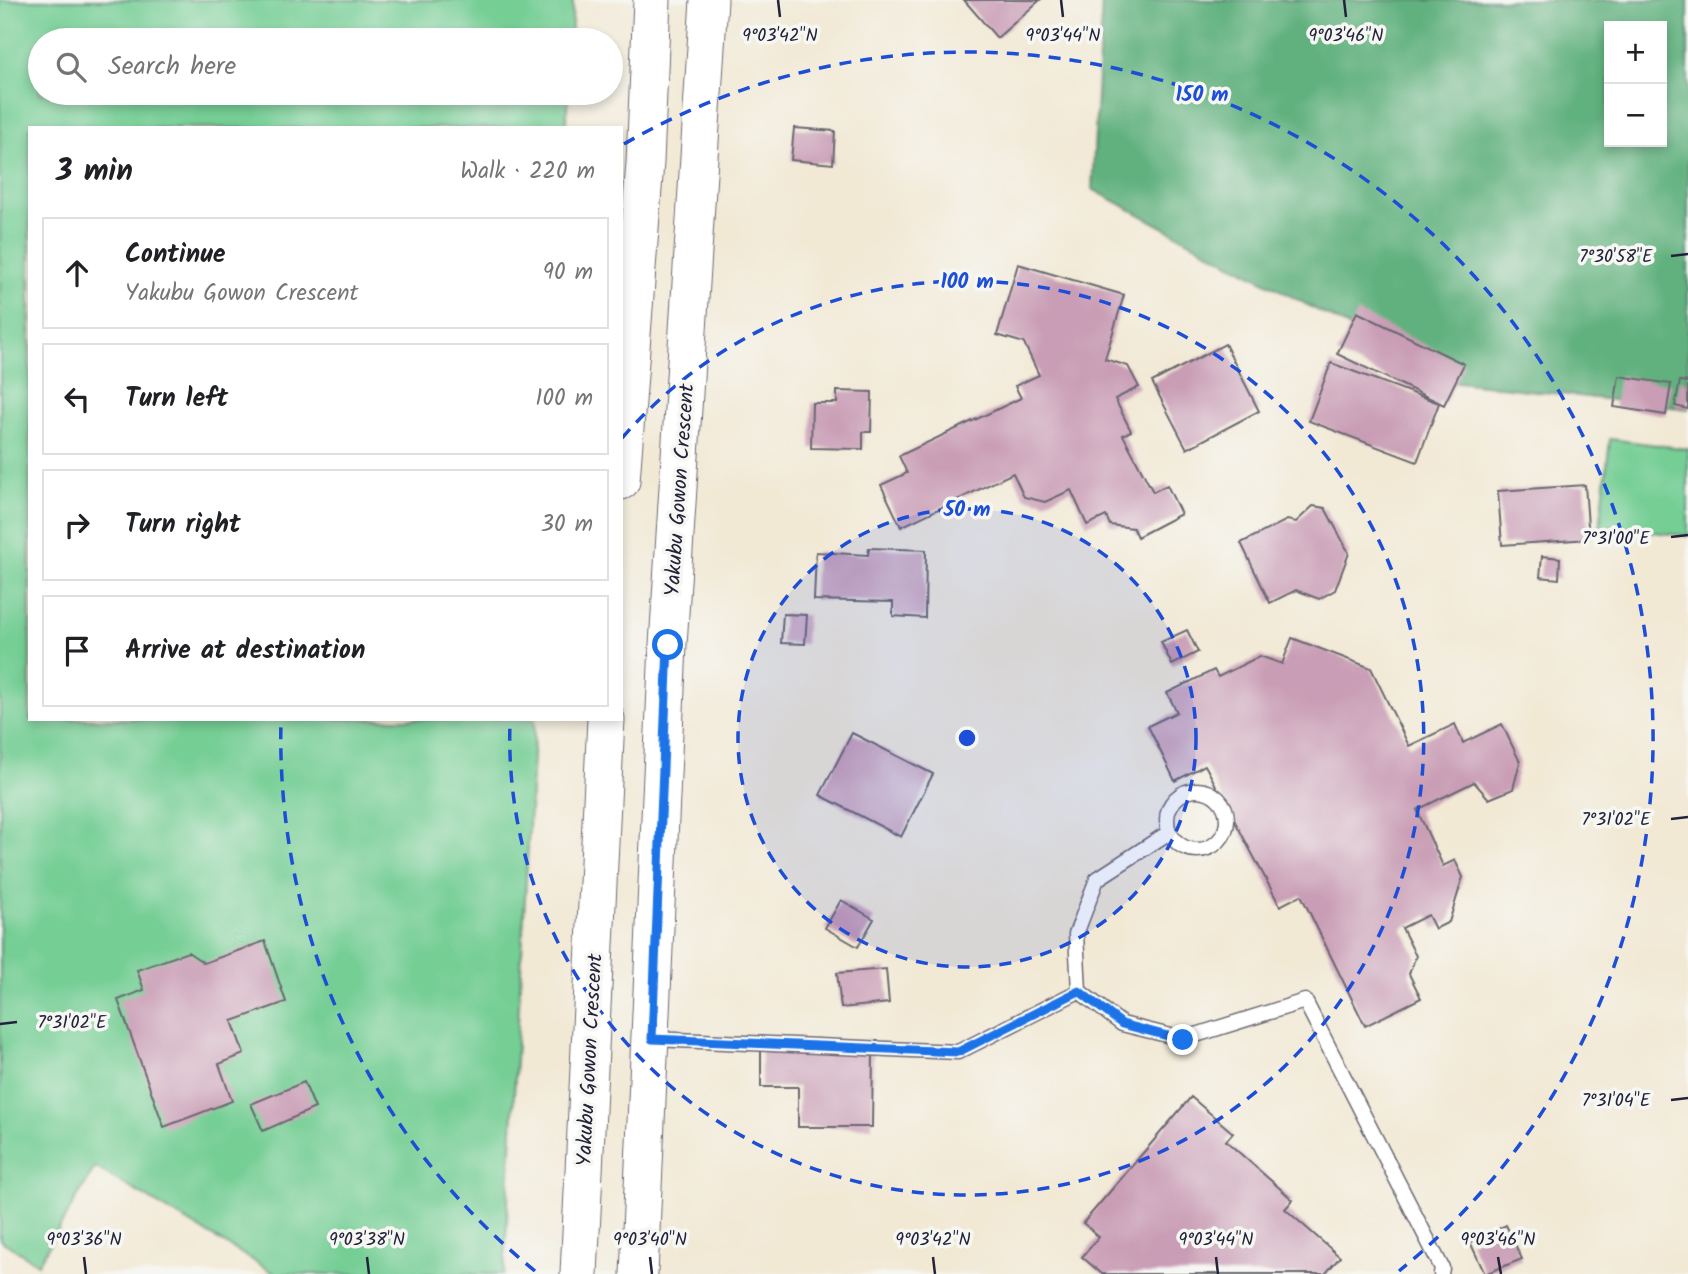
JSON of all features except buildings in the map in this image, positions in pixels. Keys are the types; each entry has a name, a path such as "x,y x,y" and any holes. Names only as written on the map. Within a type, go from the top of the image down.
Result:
{"street":[{"path":"623,454 645,162 652,0"},
{"name":"Yakubu Gowon Crescent","path":"639,1274 652,1039 668,645 709,0"},
{"name":"Yakubu Gowon Crescent","path":"579,1274 606,721"}],"lane":[{"path":"1187,790 1208,790 1223,804 1228,824 1219,842 1201,851 1181,847 1168,833 1166,822 1171,802 1187,790"},
{"path":"1168,833 1097,879 1076,934 1079,991 1122,1024 1183,1040 1305,1001 1442,1268 1441,1274"},
{"path":"652,1039 958,1052 1079,991"}],"green space":[{"path":"0,0 573,0 572,28 28,28 28,105 567,105 566,126 28,126 28,721 535,721 504,1274 276,1274 95,1167 38,1264 0,1240"},
{"path":"1102,0 1688,0 1688,409 1449,381 1092,189"},
{"path":"1610,439 1688,449 1688,536 1600,526"}],"route":[{"path":"668,645 652,1039 958,1052 1079,991 1122,1024 1183,1040"}]}
